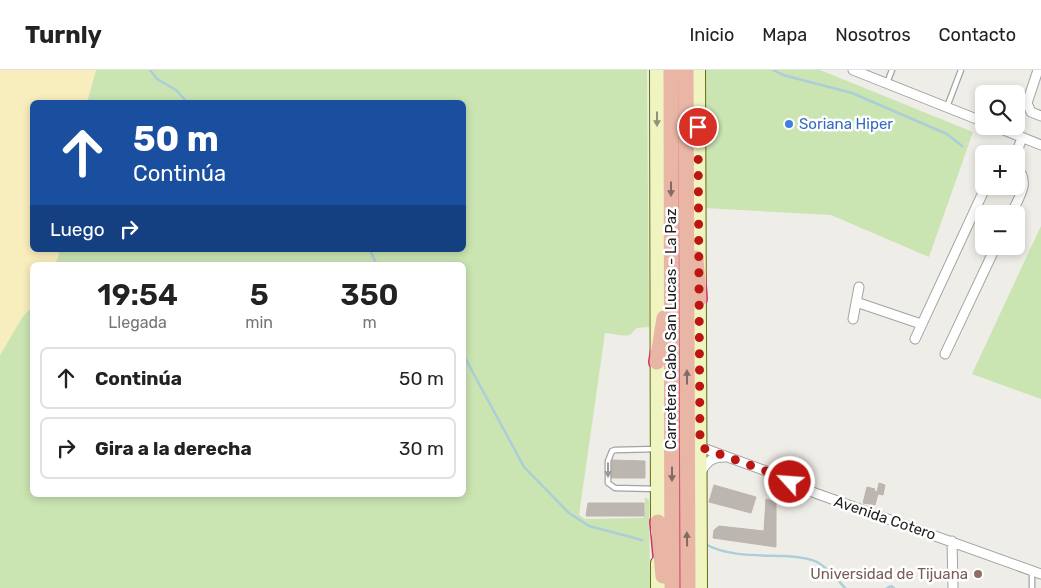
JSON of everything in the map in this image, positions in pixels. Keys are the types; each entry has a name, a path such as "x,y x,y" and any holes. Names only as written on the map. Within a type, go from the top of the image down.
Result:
{"highway":[{"name":"Carretera Cabo San Lucas - La Paz","path":"670,70 672,588"},
{"name":"Carretera Cabo San Lucas - La Paz","path":"686,70 688,588"},
{"path":"686,143 693,193 699,299"},
{"path":"657,362 666,311 666,281 672,255"},
{"path":"658,522 665,588"}],"main road":[{"path":"657,70 658,588"},
{"path":"698,70 700,588"}],"street":[{"path":"853,70 975,118"},
{"path":"1038,70 1027,103 1031,112 1041,116"},
{"path":"1015,135 1041,145"},
{"path":"1019,145 1022,138"},
{"path":"915,339 982,195"},
{"path":"945,354 992,255"},
{"path":"853,319 859,287"},
{"path":"856,302 921,324"},
{"name":"Avenida Cotero","path":"699,442 703,448 766,471 815,493 1041,574"},
{"path":"700,475 709,460 719,457 731,458"},
{"path":"952,541 953,588"}],"lane":[{"path":"887,83 892,70"},
{"path":"947,107 961,70"},
{"path":"658,449 615,450 609,454 608,460 608,483 612,488 658,489"},
{"path":"1032,571 1032,588"}],"green space":[{"path":"96,70 647,70 649,327 637,328 626,336 605,333 579,515 585,519 644,518 645,497 649,500 650,588 0,588 0,355 23,316 30,309 30,497 466,497 466,262 56,262 59,254 58,252 466,252 466,100 88,100"},
{"path":"703,70 820,70 973,132 929,257 831,215 704,208"},
{"path":"1041,226 1041,399 972,374"}],"sand":[{"path":"0,70 96,70 88,100 30,100 30,252 58,252 59,254 56,262 30,262 30,309 23,316 0,355"}],"building":[{"path":"612,460 645,461 645,478 611,478"},
{"path":"879,483 885,485 883,495 878,494 875,505 863,503 867,487 875,489 874,491 877,492"},
{"path":"714,485 756,497 751,513 709,502"},
{"path":"766,499 776,502 776,547 713,538 714,530 719,526 764,531"},
{"path":"588,503 644,503 644,516 586,516"}],"waterway":[{"path":"150,70 157,79 176,90 185,100"},
{"path":"773,70 783,75 852,93 947,134 962,146"},
{"path":"371,252 376,262"},
{"path":"466,360 524,467 569,513 589,526 642,540"},
{"path":"707,545 725,552 809,559 825,567 845,588"},
{"path":"887,588 891,586 894,588"}],"place":[{"name":"Soriana Hiper","path":"789,124"},
{"name":"Universidad de Tijuana","path":"978,574"}],"route":[{"path":"698,127 700,444 703,448 720,453 790,482"}]}
